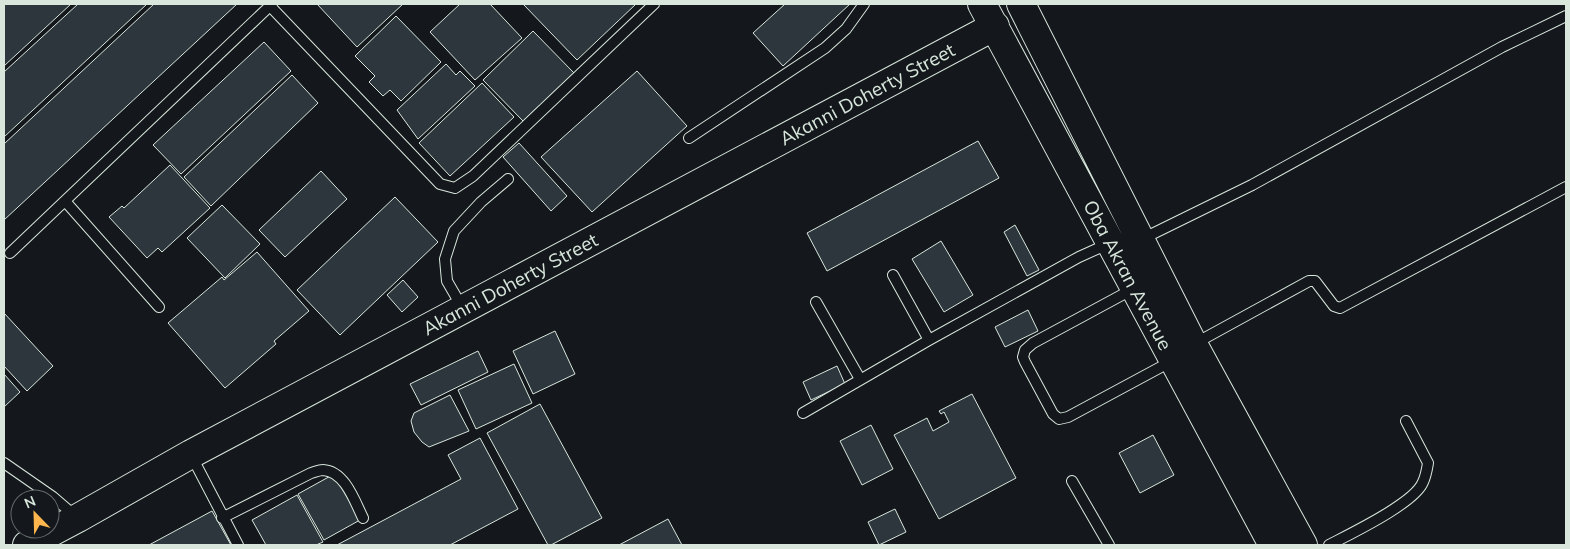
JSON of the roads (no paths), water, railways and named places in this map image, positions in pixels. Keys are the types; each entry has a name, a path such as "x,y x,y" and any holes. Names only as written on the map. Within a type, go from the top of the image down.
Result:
{"main road":[{"name":"Oba Akran Avenue","path":"1021,4 1141,240 1183,353 1273,545"},
{"name":"Oba Akran Avenue","path":"988,15 1134,288 1183,353 1303,545"},
{"name":"Akanni Doherty Street","path":"26,545 463,308 988,15"}],"lane":[{"path":"10,253 271,5 440,184 455,188 473,176 654,4"},
{"path":"689,138 825,48 846,29 864,4"},
{"path":"1141,240 1252,185 1502,47 1566,16"},
{"path":"463,308 447,281 445,258 454,231 481,202 508,179"},
{"path":"1134,288 1033,343 1024,350 1025,362 1053,414 1059,420 1068,417 1309,281 1315,281 1334,306 1340,308 1566,187"},
{"path":"65,201 159,307"},
{"path":"802,413 1079,257 1110,243"},
{"path":"892,275 929,340"},
{"path":"816,302 860,379"},
{"path":"1329,545 1389,513 1407,500 1423,484 1428,463 1406,421"},
{"path":"191,454 222,518 238,545"},
{"path":"4,464 78,518"},
{"path":"222,518 311,472 324,470 338,476 348,488 363,518"},
{"path":"1072,481 1109,545"}]}
